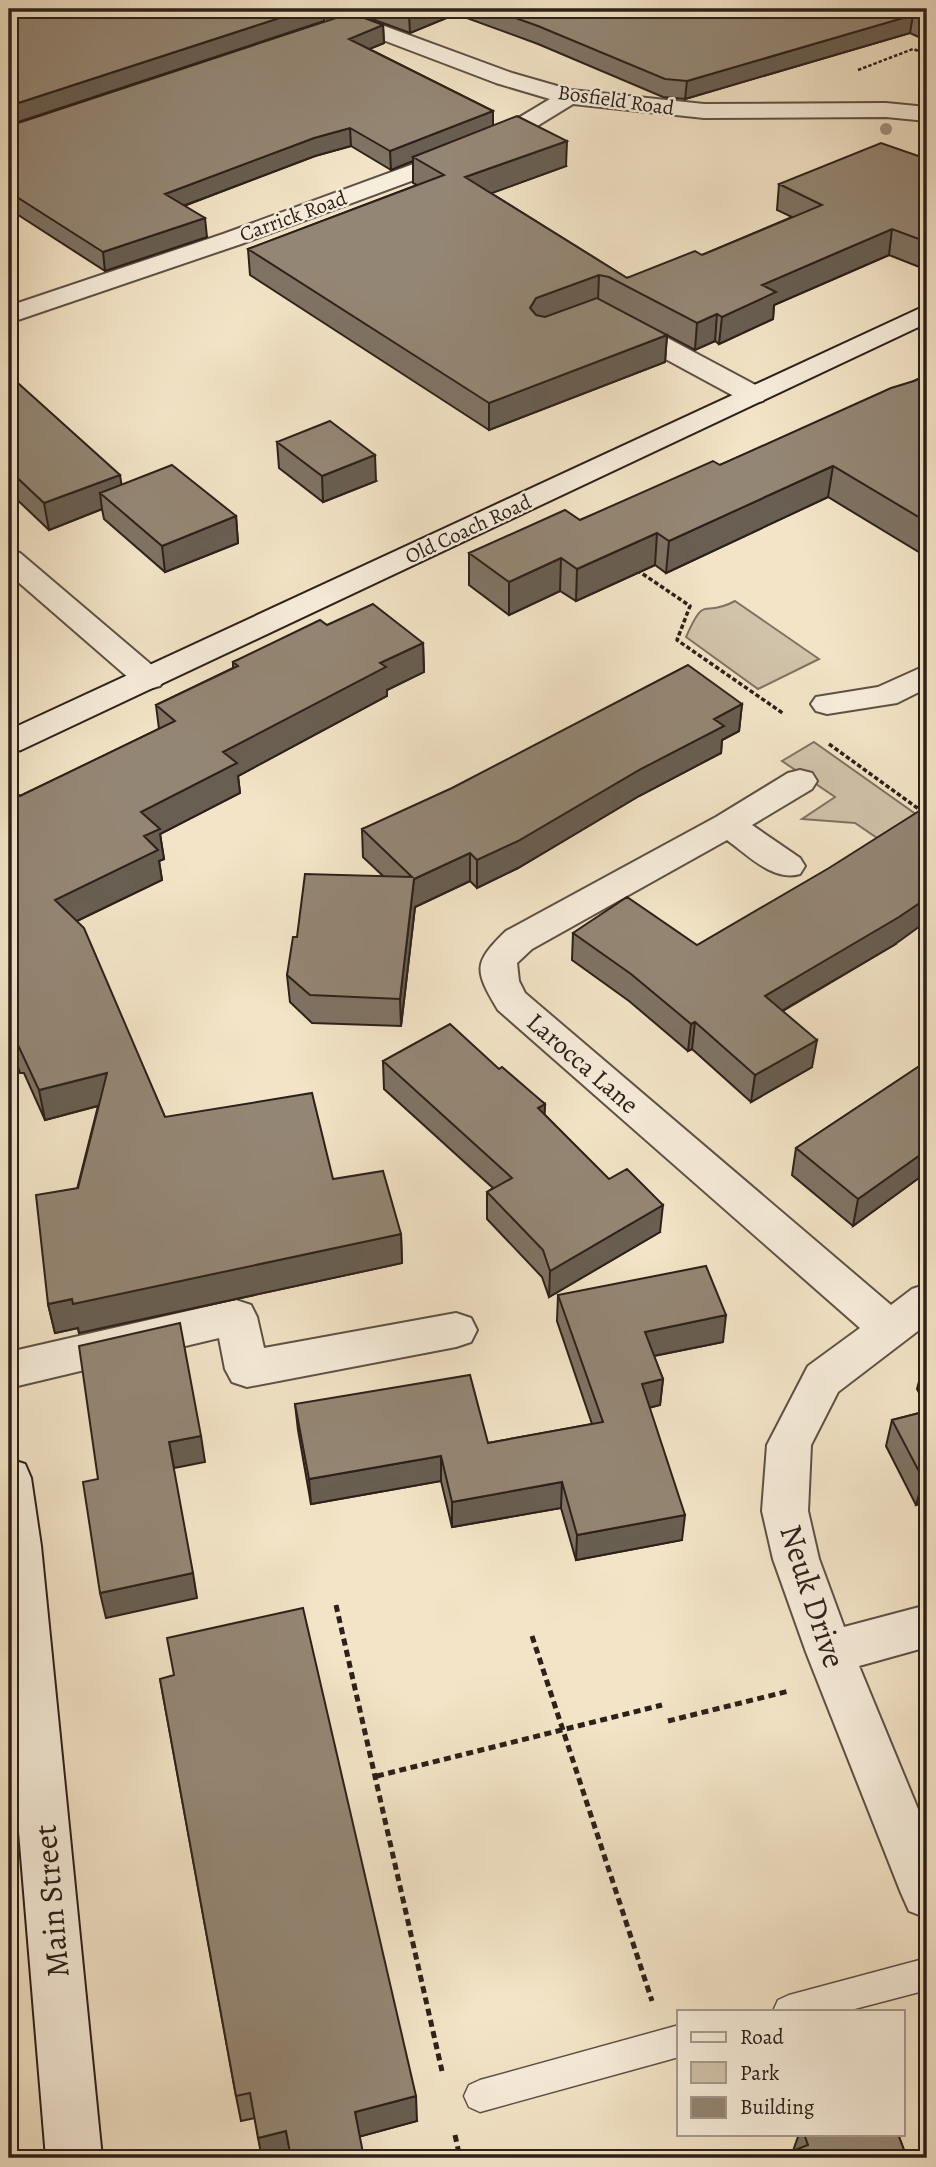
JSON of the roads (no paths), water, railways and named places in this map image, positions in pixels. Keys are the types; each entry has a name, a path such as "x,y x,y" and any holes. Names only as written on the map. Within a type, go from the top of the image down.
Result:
{"street":[{"name":"Bosfield Road","path":"319,9 504,78 569,97 704,111 886,110 927,114"},
{"path":"315,34 350,22"},
{"name":"Carrick Road","path":"9,315 232,239 468,152 508,134 569,97"},
{"path":"597,312 753,395"},
{"name":"Old Coach Road","path":"9,743 927,313"},
{"path":"9,559 149,679"},
{"path":"827,704 886,696 927,675"},
{"name":"Larocca Lane","path":"800,781 728,825 519,940 498,960 501,981 511,1001 889,1328"},
{"path":"728,825 788,866"},
{"name":"Neuk Drive","path":"927,1301 823,1379 789,1445 785,1511 796,1559 835,1665 927,1893"},
{"path":"9,1370 236,1317 247,1369 456,1330"},
{"name":"Main Street","path":"9,1478 19,1546 75,2158"},
{"path":"835,1665 927,1626"}],"lane":[{"path":"793,2010 927,1974"},
{"path":"480,2096 673,2043"}]}
